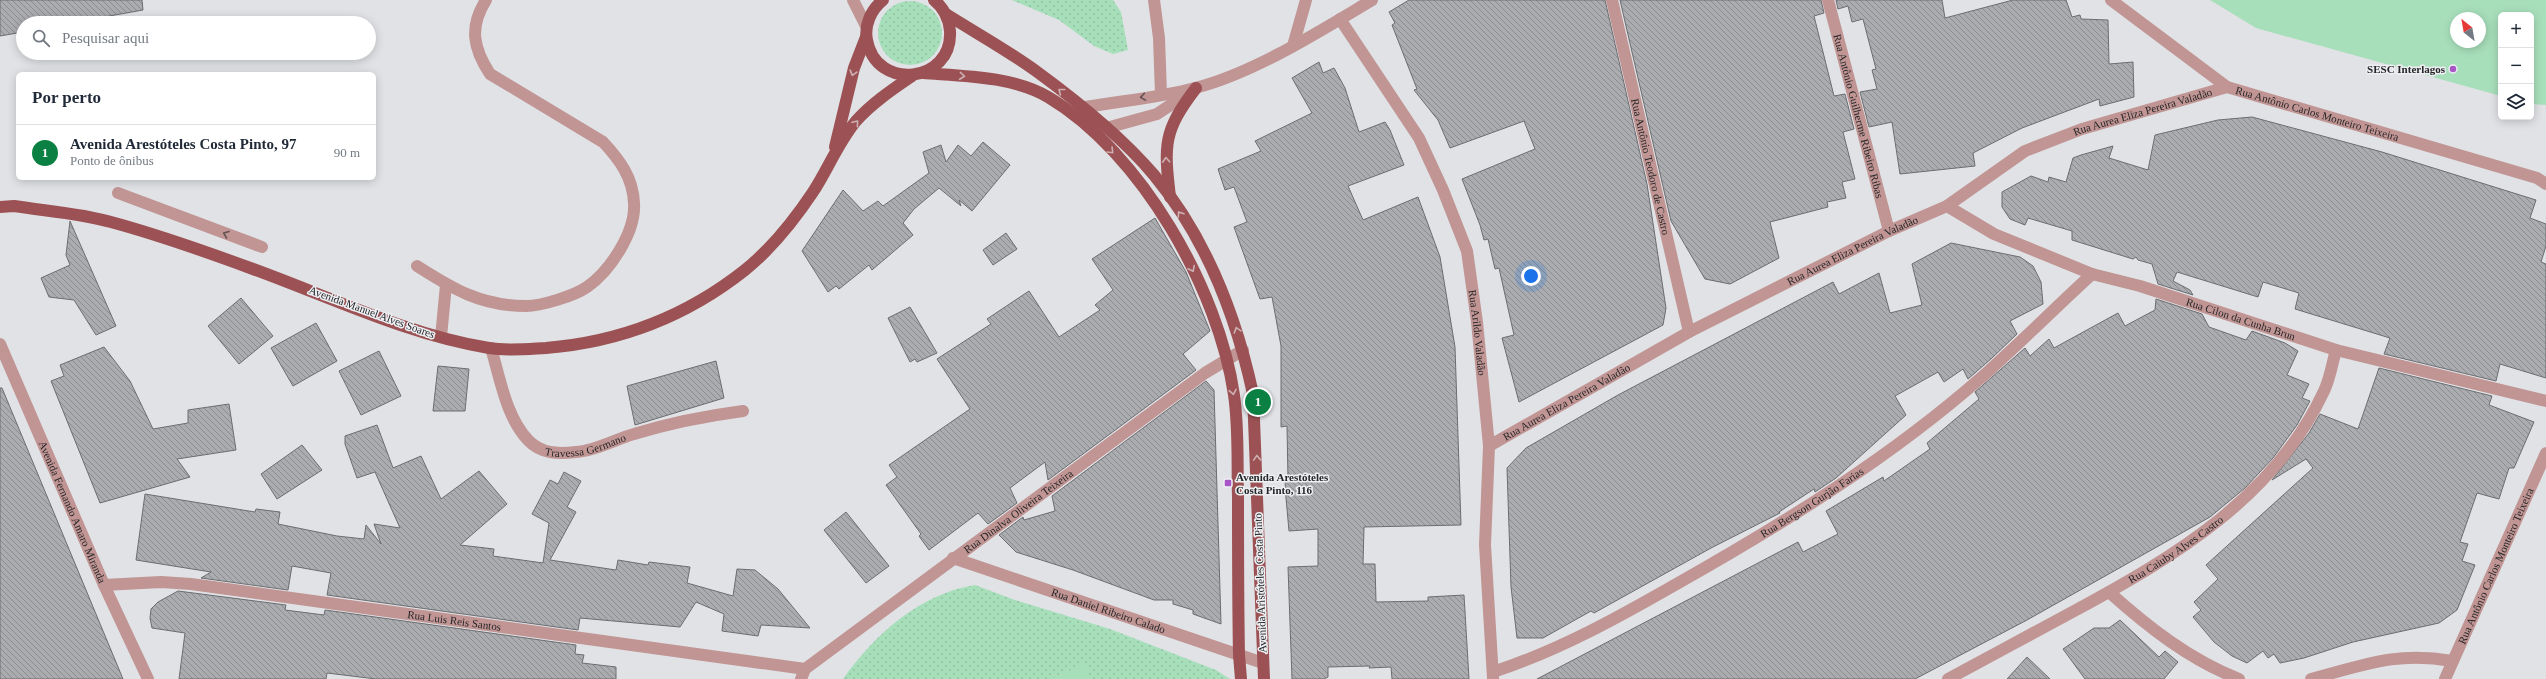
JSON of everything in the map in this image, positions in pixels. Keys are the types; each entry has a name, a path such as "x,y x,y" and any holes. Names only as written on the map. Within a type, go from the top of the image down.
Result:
{"main road":[{"name":"Avenida Manuel Alves Soares","path":"833,154 854,68 870,15 883,0"},
{"path":"934,0 946,14"},
{"name":"Avenida Manuel Alves Soares","path":"0,207 14,206 109,221 252,268 441,337 490,348 525,350 577,345 612,338 658,323 705,297 746,269 788,225 814,190 833,154 856,122 873,104 918,74 934,67 948,48 950,37 946,14"},
{"name":"Avenida Aristóteles Costa Pinto","path":"946,14 1035,70 1107,128 1136,155 1170,198 1212,267 1229,306 1244,350 1252,394 1256,449 1264,679"},
{"name":"Avenida Aristóteles Costa Pinto","path":"866,31 868,48 881,66 890,72 964,76 1025,87 1047,97 1092,132 1130,169 1158,206 1195,274 1212,313 1226,360 1234,396 1237,443 1239,655 1241,679"},
{"path":"1170,198 1166,156 1167,138 1175,118 1196,88"},
{"name":"Avenida Manuel Alves Soares","path":"0,200 14,206"}],"street":[{"path":"417,266 446,285 488,303 527,306 554,300 586,288 610,264 625,243 632,221 634,204 632,187 626,172 617,157 603,142 490,74 478,56 474,38 478,13 486,0"},
{"path":"853,0 866,31"},
{"path":"1154,0 1159,38 1161,94"},
{"path":"1293,46 1306,0"},
{"path":"1081,108 1196,88 1241,71 1293,46 1372,0"},
{"name":"Rua Antônio Teodoro de Castro","path":"1612,0 1689,332"},
{"name":"Rua Antônio Guilherme Ribeiro Ribas","path":"1828,0 1889,231"},
{"name":"Rua Antônio Carlos Monteiro Teixeira","path":"2111,0 2227,87 2537,178 2546,184"},
{"name":"Rua Arildo Valadão","path":"1340,19 1419,138 1443,190 1466,251 1477,322 1490,446 1485,545 1493,675"},
{"name":"Rua Aurea Eliza Pereira Valadão","path":"1490,446 1689,332 1889,231 1947,206 2025,151 2082,129 2227,87"},
{"path":"1092,132 1157,114 1196,88"},
{"path":"118,193 262,247"},
{"name":"Rua Cilon da Cunha Brun","path":"1947,206 1994,234 2092,274 2140,286 2336,350 2546,401"},
{"name":"Rua Bergson Gurjão Farias","path":"1493,675 1592,632 1820,499 1898,443 1982,377 2092,274"},
{"path":"441,337 446,285"},
{"name":"Avenida Fernando Amaro Miranda","path":"0,344 104,585 148,679"},
{"name":"Travessa Germano","path":"490,348 514,420 528,440 541,450 557,453 578,452 664,424 697,416 743,411"},
{"name":"Rua Dinalva Oliveira Teixeira","path":"803,674 953,558 1226,360 1244,350"},
{"name":"Rua Caiuby Alves Castro","path":"1948,679 2161,563 2204,534 2234,509 2268,473 2313,413 2325,389 2336,350"},
{"name":"Rua Antônio Carlos Monteiro Teixeira","path":"2445,679 2546,453"},
{"name":"Rua Daniel Ribeiro Calado","path":"953,558 1263,663"},
{"name":"Rua Luis Reis Santos","path":"104,585 161,582 191,584 803,674"},
{"path":"2108,592 2174,644 2216,670 2239,679"},
{"path":"2311,679 2380,660 2400,657 2425,656 2452,661"}],"green space":[{"path":"1012,0 1113,0 1121,12 1128,50 1113,54 1094,46 1059,20"},
{"name":"SESC Interlagos","path":"2210,0 2546,0 2546,105 2534,104 2534,12 2498,12 2498,95 2256,28"},
{"path":"910,1 928,7 936,15 942,33 936,51 928,59 910,65 892,59 884,51 878,33 884,15 892,7"},
{"path":"975,585 1015,600 1110,629 1216,670 1230,679 843,679 869,647 900,618 936,597"},
{"path":"1084,664 1091,679 1051,679"}],"building":[{"path":"0,0 142,0 143,10 109,16 16,16 16,33 0,36"},
{"path":"1409,0 1605,0 1647,184 1666,308 1663,325 1519,402 1502,338 1514,335 1499,268 1495,269 1488,239 1484,240 1480,225 1462,179 1535,149 1524,121 1450,148 1438,120 1414,90 1417,89 1392,25 1395,23 1389,12"},
{"path":"1620,0 1821,0 1824,13 1814,16 1834,96 1845,94 1854,129 1843,132 1855,179 1842,182 1846,198 1827,202 1828,207 1770,222 1779,258 1730,284 1705,279 1671,221"},
{"path":"1836,0 1942,0 1945,18 2013,0 2066,0 2072,17 2080,15 2081,19 2108,20 2109,64 2133,62 2134,97 2100,106 2099,99 2022,128 1973,153 1975,166 1900,174 1892,122 1869,127 1860,92 1877,89 1872,70 1876,69 1863,19 1852,22 1848,6 1838,9"},
{"path":"1319,62 1323,73 1334,68 1345,88 1359,132 1385,122 1390,130 1404,165 1348,186 1363,220 1418,197 1440,257 1455,347 1461,525 1364,527 1363,564 1375,564 1376,602 1428,601 1428,597 1464,595 1469,679 1392,679 1391,667 1369,668 1370,666 1328,667 1328,677 1324,679 1292,679 1288,567 1318,566 1318,529 1289,531 1285,480 1288,480 1287,426 1281,427 1281,346 1272,297 1260,299 1234,227 1247,222 1234,187 1225,190 1218,169 1261,151 1255,141 1312,113 1292,78"},
{"path":"2252,117 2382,152 2536,200 2530,218 2546,224 2546,246 2541,262 2546,264 2546,378 2500,364 2496,381 2384,354 2390,338 2295,309 2299,293 2263,282 2258,297 2177,272 2173,281 2190,290 2193,295 2158,284 2152,264 2138,260 2136,257 2133,259 2072,240 2072,231 2028,218 2025,225 2010,219 2002,207 2002,192 2031,176 2048,182 2049,177 2066,182 2073,158 2081,155 2113,146 2109,158 2148,170 2155,135 2218,120"},
{"path":"983,142 1010,165 972,211 959,200 961,206 939,188 914,209 903,223 913,235 872,270 869,265 839,289 836,286 828,292 802,251 843,190 863,211 878,201 883,206 929,173 923,152 941,145 946,162 958,145 971,156"},
{"path":"1155,218 1186,272 1210,331 1183,354 1196,370 1048,480 1045,462 1010,488 1017,503 988,524 978,513 929,550 919,536 921,534 886,485 897,477 889,465 970,409 937,359 991,324 987,319 1029,291 1059,337 1100,310 1095,305 1113,290 1092,259"},
{"path":"70,221 116,326 96,335 74,300 49,297 41,278 70,265 66,255"},
{"path":"1006,233 1017,249 993,265 983,250"},
{"path":"1951,243 2020,257 2033,266 2041,282 2043,304 2010,321 2017,334 1992,358 1968,379 1963,369 1944,382 1938,372 1895,396 1906,415 1836,478 1815,492 1814,489 1779,512 1780,513 1711,548 1594,613 1591,611 1543,638 1517,638 1511,587 1507,468 1526,448 1618,395 1833,282 1839,294 1879,273 1890,313 1922,305 1912,264"},
{"path":"241,298 273,336 239,364 208,326"},
{"path":"2156,299 2202,314 2209,327 2246,340 2252,331 2285,343 2298,351 2287,375 2309,384 2302,398 2310,401 2297,425 2273,458 2245,488 2210,517 2027,620 1915,679 1537,679 1798,542 1803,552 1838,534 1826,511 1883,477 1884,481 1930,449 1927,443 1979,399 1975,392 2025,348 2030,356 2049,339 2054,348 2118,313 2125,326 2155,310"},
{"path":"910,307 937,353 917,362 915,359 910,362 888,318"},
{"path":"316,323 337,361 293,386 271,348"},
{"path":"104,347 130,381 153,429 188,423 188,410 229,404 236,450 177,459 190,477 100,503 51,381 64,376 60,365"},
{"path":"379,351 401,396 361,415 339,371"},
{"path":"716,361 724,398 635,425 627,386"},
{"path":"438,366 469,369 465,411 433,411"},
{"path":"2379,368 2492,396 2489,405 2534,422 2514,468 2509,468 2499,499 2477,493 2460,542 2468,544 2462,561 2475,565 2457,610 2439,623 2353,642 2304,658 2280,663 2274,654 2268,658 2263,651 2247,663 2232,656 2214,642 2193,617 2201,610 2194,602 2218,579 2206,565 2313,468 2306,459 2272,480 2309,433 2320,414 2358,429"},
{"path":"1206,381 1214,390 1221,624 1193,614 1193,610 1173,604 1173,600 1154,600 1073,570 1016,552 999,535 1023,517 1024,520 1055,511 1052,496"},
{"path":"0,388 2,388 123,679 0,679"},
{"path":"377,425 393,468 421,456 441,499 479,471 507,504 460,545 494,549 493,556 543,563 549,523 532,514 550,480 558,484 564,472 581,481 567,507 576,512 550,560 616,570 618,560 648,565 649,562 690,567 687,583 733,596 737,569 755,570 778,589 810,628 761,625 758,636 722,631 724,614 696,602 680,627 580,618 578,630 327,595 331,573 292,566 288,590 201,578 211,572 136,560 145,494 255,512 256,509 280,512 278,524 337,536 364,539 366,525 381,544 374,524 400,528 375,472 357,478 345,444 345,436"},
{"path":"302,445 322,470 277,499 261,474"},
{"path":"846,512 889,566 866,583 824,530"},
{"path":"178,591 286,605 285,610 324,615 325,610 576,645 575,654 584,655 582,663 616,667 616,679 376,679 327,673 326,679 179,679 185,633 152,628 150,618 151,609 158,602"},
{"path":"2120,620 2159,657 2165,651 2178,662 2164,679 2085,679 2063,649 2094,628 2109,628"},
{"path":"2027,657 2050,679 2007,679"}],"place":[{"name":"SESC Interlagos","path":"2453,69"},
{"name":"Avenida Arestóteles Costa Pinto, 97","path":"1258,402"},
{"name":"Avenida Arestóteles Costa Pinto, 116","path":"1228,483"}]}
